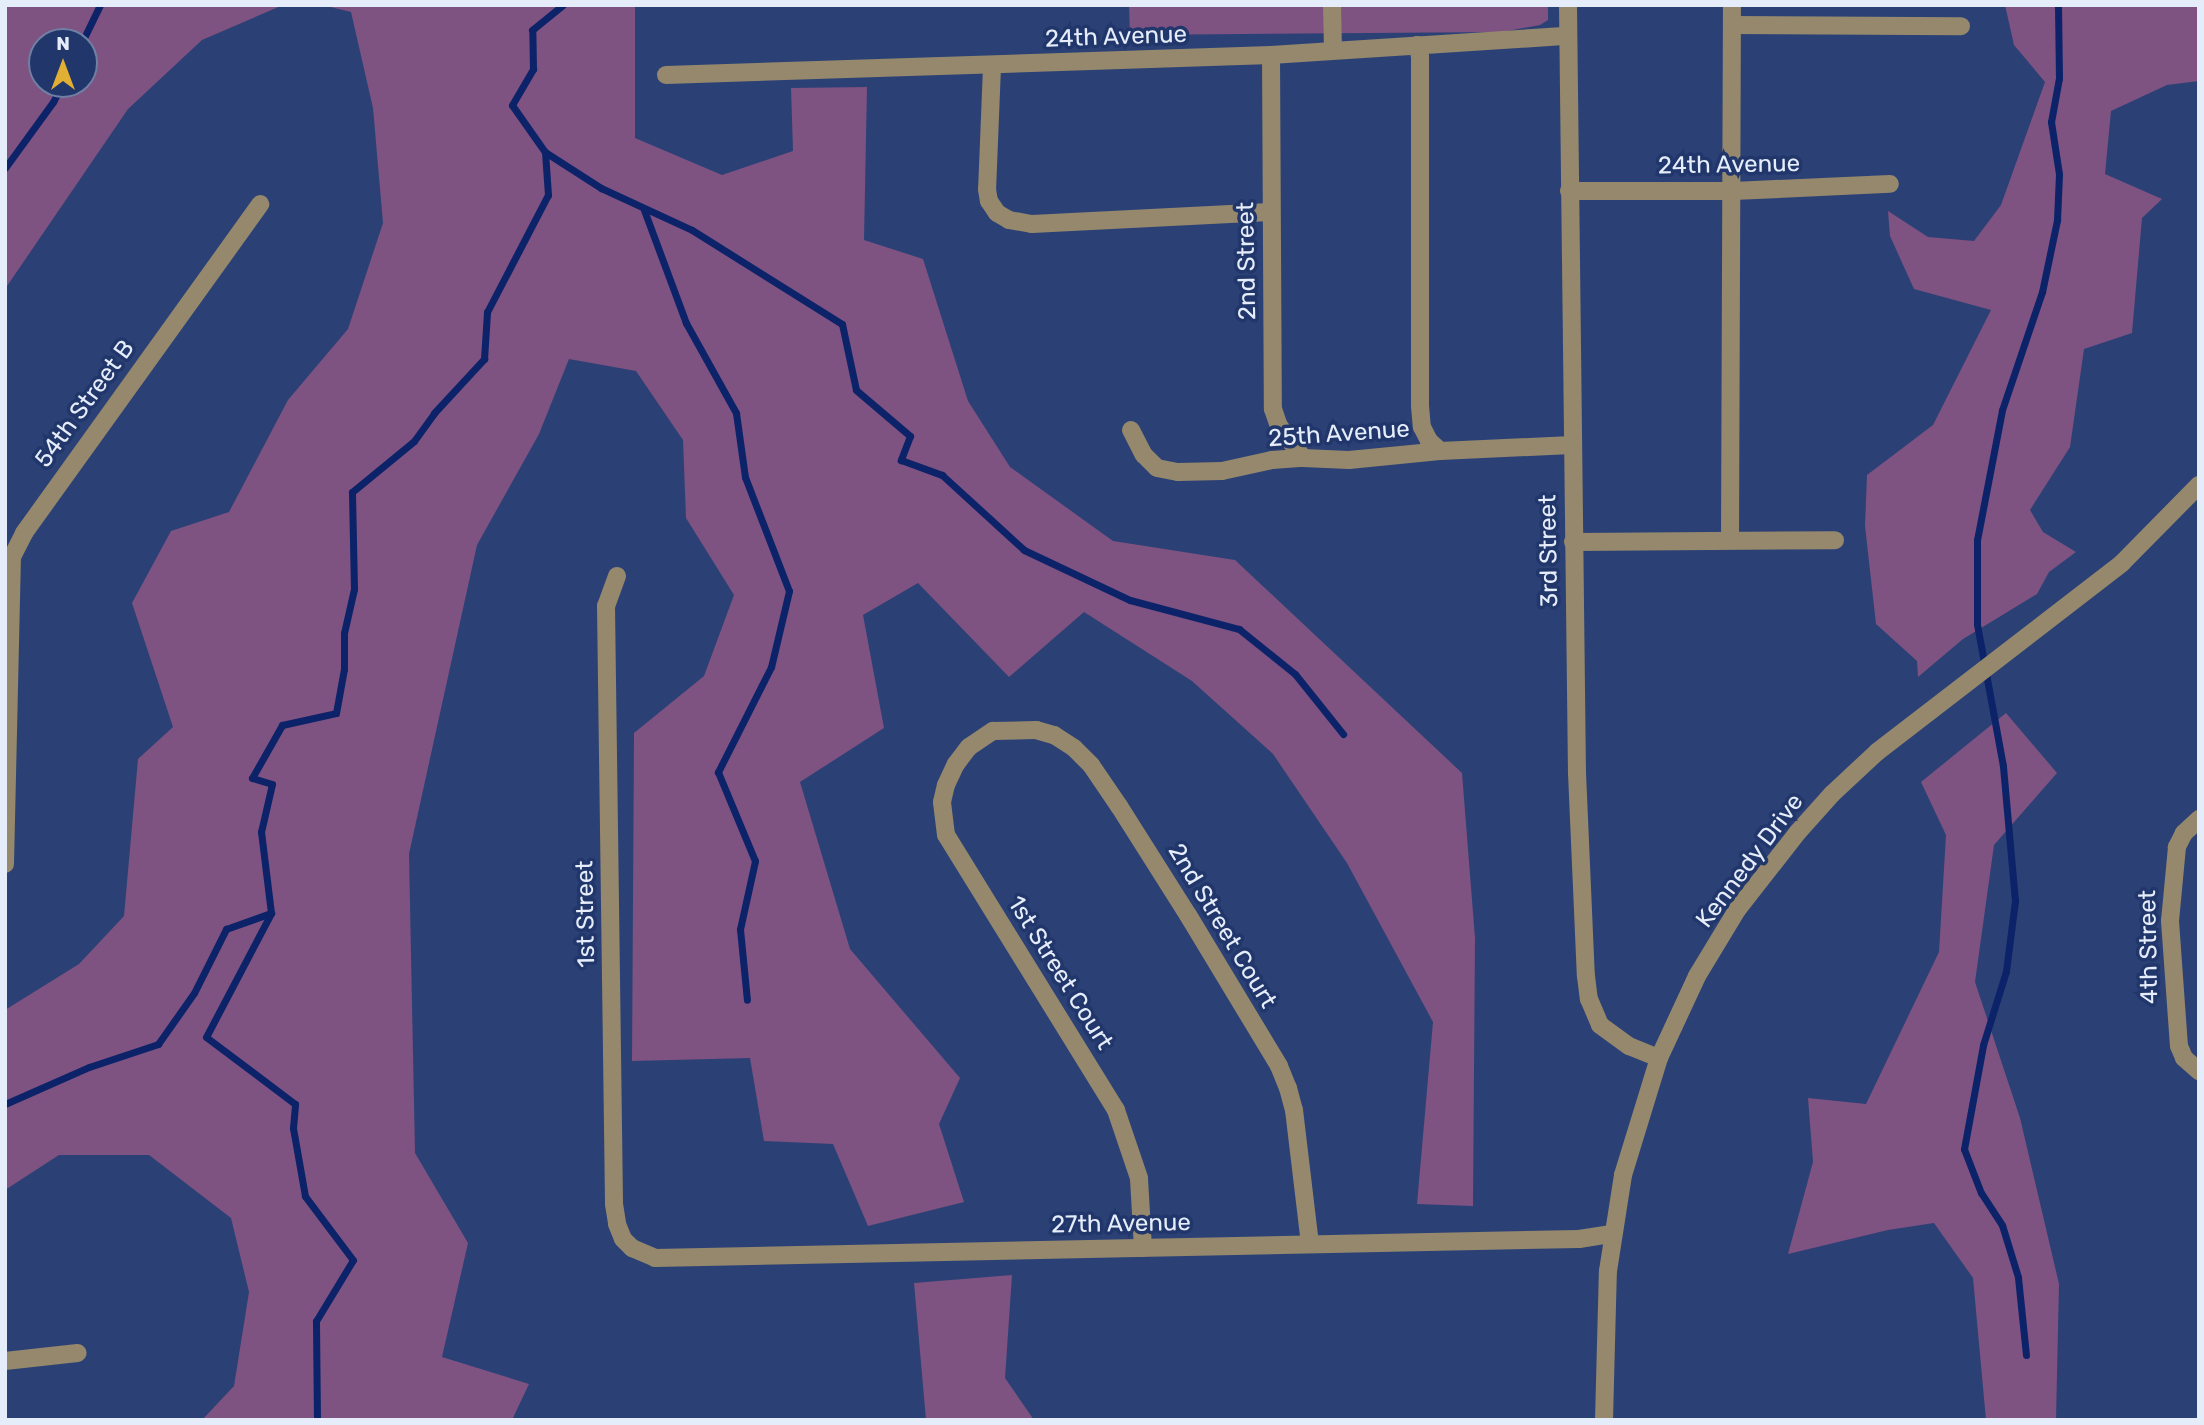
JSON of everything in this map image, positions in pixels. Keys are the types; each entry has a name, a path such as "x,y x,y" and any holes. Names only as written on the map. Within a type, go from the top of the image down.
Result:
{"street":[{"path":"1332,5 1334,50"},
{"name":"3rd Street","path":"1568,5 1577,773 1589,999 1600,1025 1611,1035 1659,1058"},
{"path":"1730,540 1732,5"},
{"path":"1732,25 1961,26"},
{"name":"24th Avenue","path":"666,75 1271,55 1567,36"},
{"path":"1417,45 1420,56 1420,406 1422,427 1429,441 1440,451"},
{"name":"2nd Street","path":"1271,55 1273,409 1279,426 1303,458"},
{"path":"992,66 987,189 989,201 997,213 1018,223 1270,212"},
{"name":"24th Avenue","path":"1569,191 1733,191 1890,184"},
{"name":"54th Street B","path":"5,864 12,557 24,533 260,204"},
{"name":"25th Avenue","path":"1131,430 1144,455 1165,472 1222,471 1272,460 1349,460 1440,451 1572,445"},
{"name":"Kennedy Drive","path":"1604,1420 1606,1311 1612,1234 1623,1175 1659,1058 1697,976 1737,910 1832,794 1898,735 2122,563 2195,496"},
{"path":"1573,542 1835,540"},
{"name":"1st Street","path":"617,576 606,606 614,1204 623,1239 632,1248"},
{"name":"2nd Street Court","path":"980,738 993,731 1012,729 1054,735 1091,765 1119,806 1279,1066 1294,1110 1310,1244"},
{"name":"1st Street Court","path":"980,738 956,764 946,785 942,802 946,835 1116,1110 1139,1178 1143,1248"},
{"name":"4th Street","path":"2195,822 2177,847 2170,921 2176,1026 2184,1058 2197,1070"},
{"name":"27th Avenue","path":"632,1248 655,1258 1579,1239 1612,1234"},
{"path":"5,1360 78,1353"}],"shaded area":[{"path":"5,5 283,5 202,40 128,109 5,289"},
{"path":"322,5 635,5 635,138 722,175 793,151 791,88 867,87 864,240 923,259 968,401 1010,467 1113,541 1235,560 1462,773 1475,938 1473,1206 1417,1204 1433,1022 1347,863 1273,754 1192,681 1084,612 1009,677 918,583 863,615 884,728 800,782 850,949 960,1078 939,1124 964,1202 868,1226 833,1144 764,1141 750,1058 632,1061 634,733 704,676 734,595 686,518 683,440 636,371 569,359 539,434 477,545 409,854 415,1153 468,1243 442,1357 529,1384 512,1420 202,1420 234,1386 249,1292 231,1218 149,1155 59,1155 5,1190 5,1010 79,964 124,916 138,759 173,727 132,603 171,531 229,512 288,400 348,329 383,223 373,108 351,12"},
{"path":"1129,5 1548,5 1548,20 1540,25 1502,32 1130,35"},
{"path":"2005,5 2199,5 2199,81 2167,85 2111,111 2105,174 2162,199 2142,218 2132,333 2084,349 2070,447 2030,510 2043,532 2076,552 2049,572 2037,594 1963,639 1918,677 1917,661 1876,624 1865,526 1867,475 1933,425 1991,310 1914,289 1890,236 1888,211 1928,237 1974,241 2001,205 2045,82 2014,45"},
{"path":"2006,713 2057,773 1994,845 1975,982 2020,1118 2059,1284 2056,1420 1986,1420 1973,1278 1934,1223 1888,1230 1788,1254 1813,1162 1808,1098 1866,1104 1939,952 1946,835 1921,782"},
{"path":"1012,1275 1005,1378 1034,1420 926,1420 914,1283"}],"waterway":[{"path":"89,28 100,5"},
{"path":"317,1420 316,1321 353,1260 305,1196 293,1128 295,1104 206,1037 271,913 261,832 272,784 252,778 282,725 336,713 344,669 344,633 354,589 352,492 414,441 434,413 484,359 487,312 548,195 545,152 512,105 533,69 532,30 563,5"},
{"path":"2026,1355 2018,1277 2002,1225 1981,1193 1964,1149 1983,1045 2006,971 2015,901 2003,766 1977,624 1977,540 2002,410 2042,292 2057,220 2059,174 2051,122 2059,78 2058,5"},
{"path":"5,168 55,98"},
{"path":"545,152 601,188 692,230 842,324 856,390 910,436 901,460 942,475 1024,550 1130,600 1239,629 1295,674 1343,734"},
{"path":"644,210 686,323 736,413 745,477 789,591 771,667 718,772 755,861 740,929 747,1000"},
{"path":"5,1104 89,1067 158,1044 194,993 226,929 271,913"}]}
